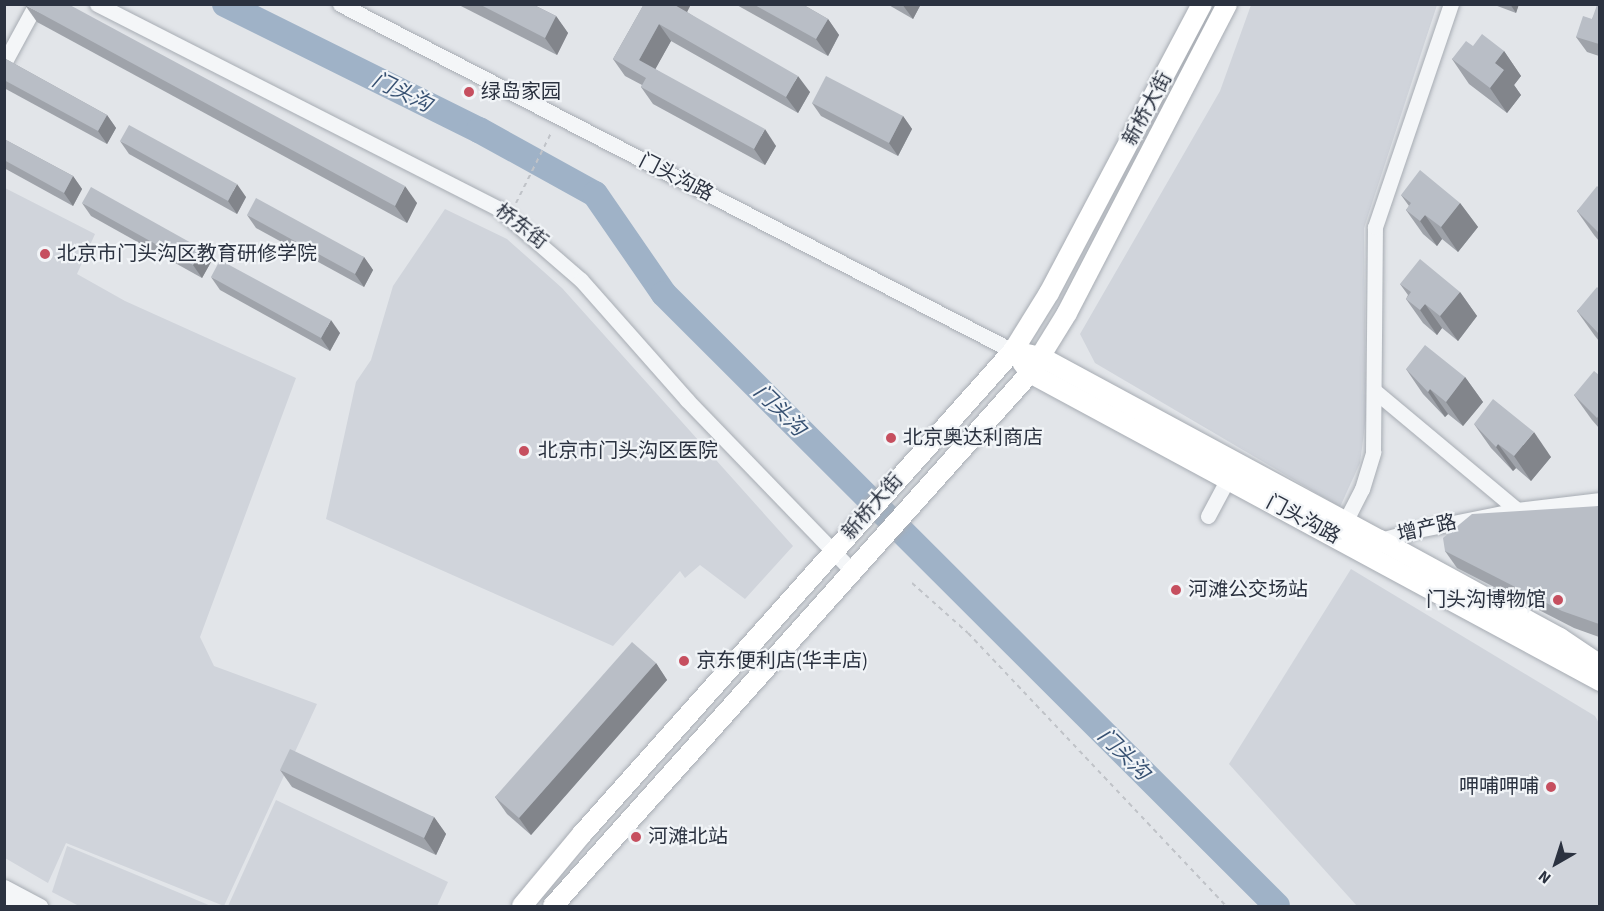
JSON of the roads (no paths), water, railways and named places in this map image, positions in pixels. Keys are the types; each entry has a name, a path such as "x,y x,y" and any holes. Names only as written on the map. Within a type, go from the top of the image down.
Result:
{"main road":[{"name":"新桥大街","path":"522,906 582,834 1013,351 1049,293 1202,4"},
{"name":"新桥大街","path":"553,906 934,482 1035,365 1227,4"},
{"name":"门头沟路","path":"1013,351 1376,549 1599,681"},
{"name":"门头沟路","path":"1232,471 1345,522 1376,549 1560,638 1599,665"}],"street":[{"path":"4,63 36,4"},
{"name":"桥东街","path":"97,4 450,181 509,217 581,280 687,400 853,572"},
{"name":"门头沟路","path":"340,4 1013,351"},
{"path":"1345,522 1362,489 1373,452 1376,392 1375,227 1451,4"},
{"path":"1376,392 1517,510"},
{"path":"1208,516 1232,471"},
{"name":"增产路","path":"1376,549 1517,510 1599,500"},
{"path":"4,887 40,906"},
{"path":"4,900 16,906"}],"waterway":[{"name":"门头沟","path":"225,4 479,130 595,194 664,294 1277,906"}],"place":[{"name":"绿岛家园","path":"469,92"},
{"name":"北京市门头沟区教育研修学院","path":"45,254"},
{"name":"北京奥达利商店","path":"891,438"},
{"name":"北京市门头沟区医院","path":"524,451"},
{"name":"河滩公交场站","path":"1176,590"},
{"name":"门头沟博物馆","path":"1558,600"},
{"name":"京东便利店(华丰店)","path":"684,661"},
{"name":"呷哺呷哺","path":"1551,787"},
{"name":"河滩北站","path":"636,837"}]}
